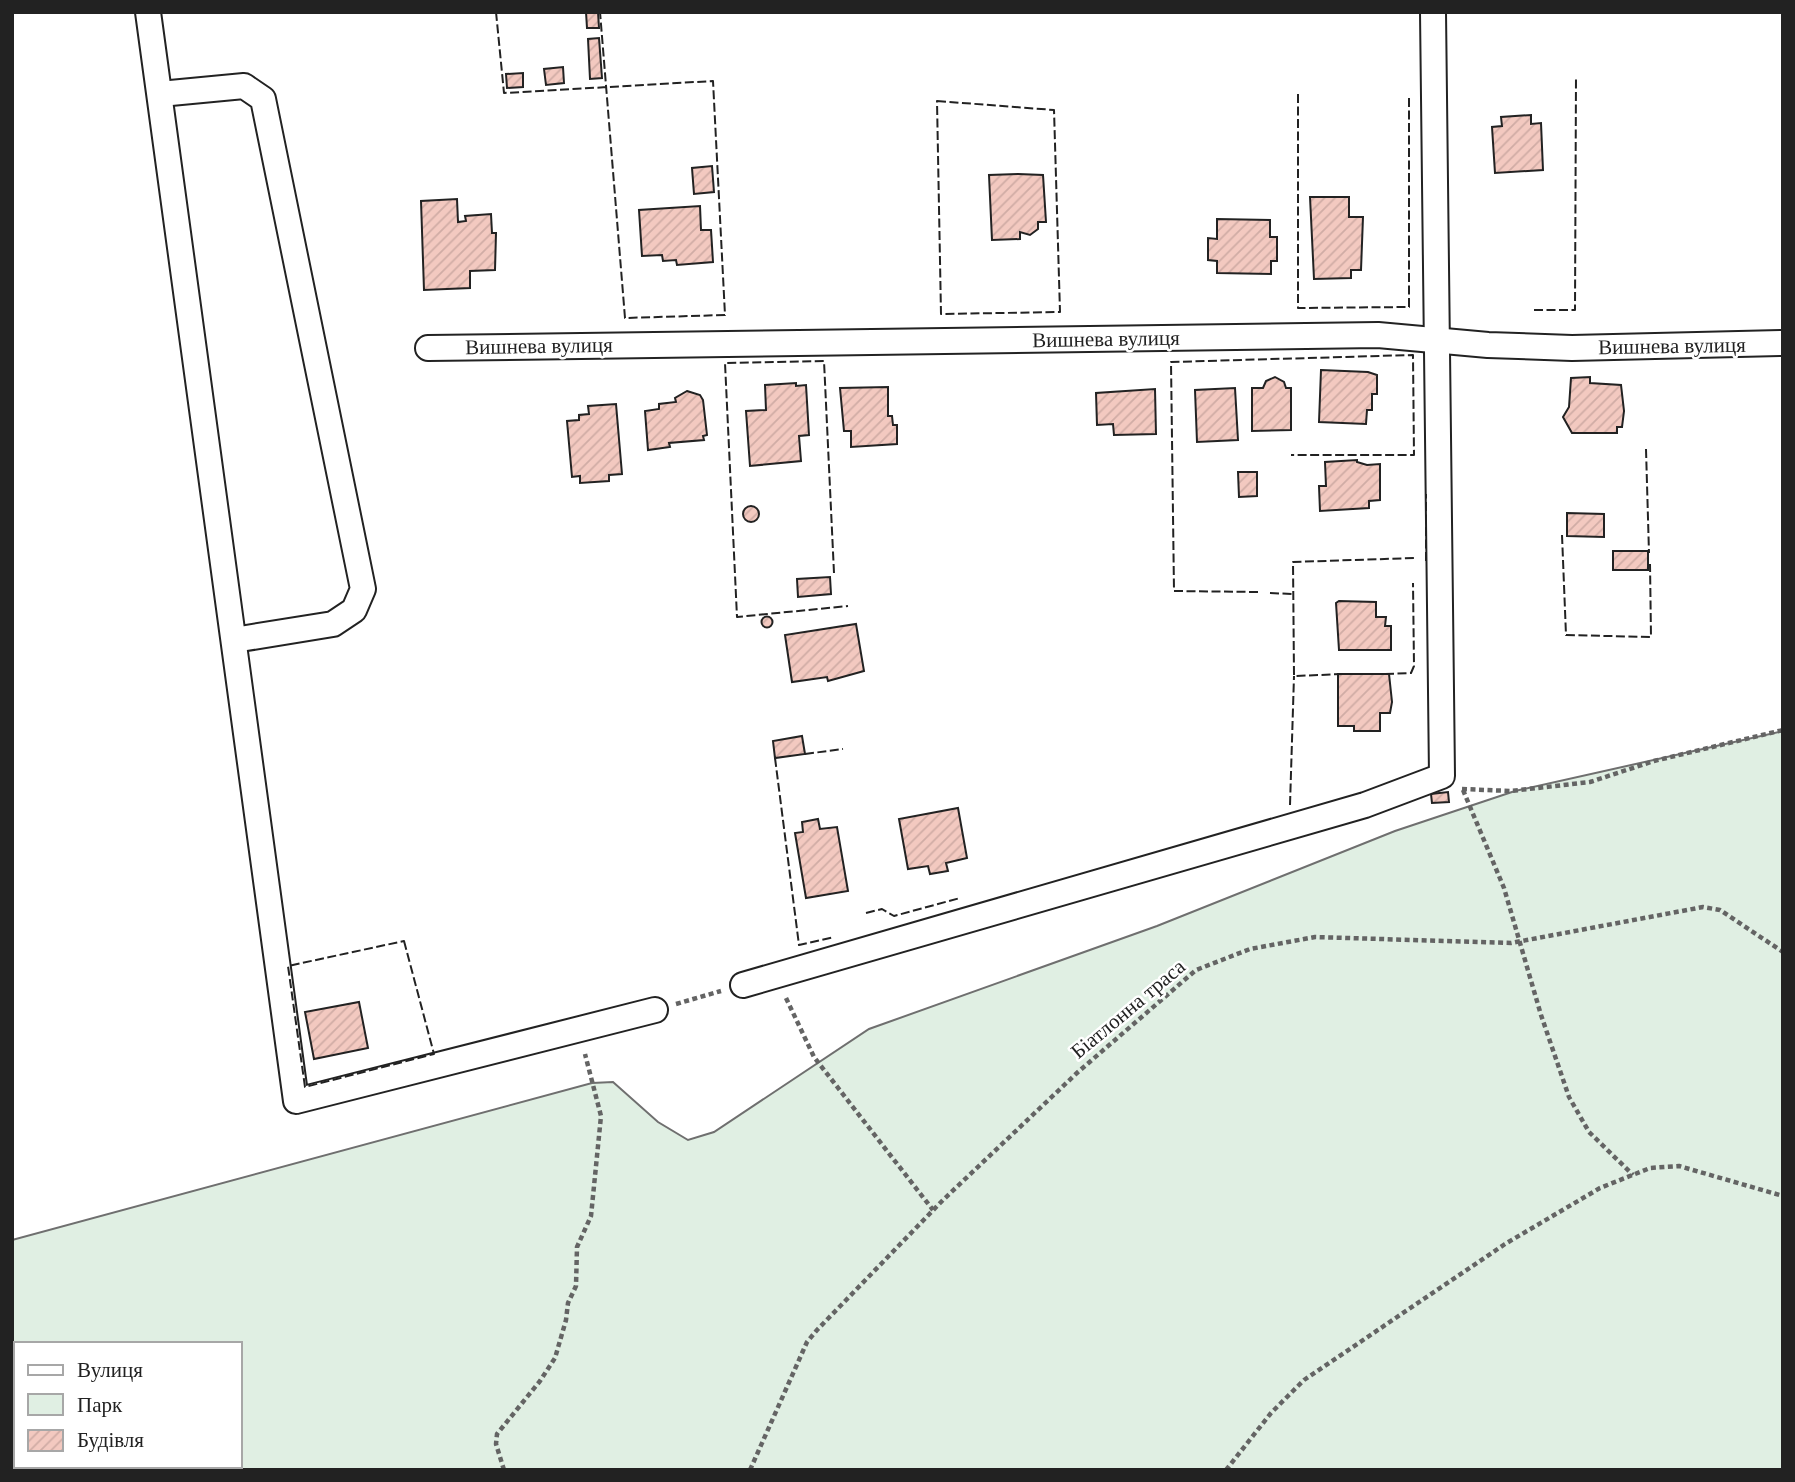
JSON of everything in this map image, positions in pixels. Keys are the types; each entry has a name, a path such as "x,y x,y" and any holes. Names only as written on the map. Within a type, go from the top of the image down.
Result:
{"street":[{"path":"148,12 296,1101 655,1010"},
{"path":"743,985 1365,805 1441,776 1433,12"},
{"path":"160,94 244,86 263,99 363,589 354,610 333,624 234,640"},
{"name":"Вишнева вулиця","path":"428,348 1378,335 1437,338 1488,345 1572,348 1783,343"}],"path":[{"path":"1633,1175 1588,1132 1569,1097 1504,888 1463,790 1511,791 1590,782 1654,761 1783,730"},
{"name":"Біатлонна траса","path":"750,1470 807,1342 848,1295 1078,1072 1166,994 1196,970 1215,960 1250,949 1315,937 1449,943 1520,942 1703,907 1720,910 1783,952"},
{"path":"775,975 814,1057 933,1210"},
{"path":"655,1010 743,985"},
{"path":"504,1470 496,1444 497,1434 555,1358 568,1303 576,1286 577,1247 590,1216 601,1116 578,1030"},
{"path":"1226,1470 1271,1413 1304,1380 1504,1244 1600,1188 1650,1168 1679,1166 1783,1196"}],"green space":[{"path":"1783,731 1783,1470 12,1470 12,1240 592,1083 613,1082 658,1122 688,1140 714,1132 869,1029 1157,926 1395,831 1515,791"}],"building":[{"path":"586,12 598,12 599,28 587,28"},
{"path":"599,38 602,78 590,79 588,39"},
{"path":"563,67 564,83 546,85 544,69"},
{"path":"523,73 523,87 507,88 506,74"},
{"path":"1531,115 1531,124 1541,123 1543,170 1495,173 1492,127 1502,126 1501,117"},
{"path":"712,166 714,192 694,194 692,168"},
{"path":"989,175 1043,175 1046,222 1038,222 1038,229 1030,235 1020,232 1020,239 992,240"},
{"path":"1310,197 1349,197 1349,217 1363,217 1361,270 1351,270 1351,278 1314,279"},
{"path":"457,199 458,222 466,221 465,216 491,214 492,233 496,233 495,270 470,271 470,288 424,290 421,201"},
{"path":"700,206 701,230 711,230 713,262 677,265 676,260 663,261 662,255 642,256 639,210"},
{"path":"1217,219 1270,220 1270,237 1277,237 1277,261 1271,261 1271,274 1217,273 1217,261 1208,260 1208,238 1217,239"},
{"path":"1321,370 1368,372 1377,375 1377,394 1372,394 1372,410 1367,410 1366,424 1319,422"},
{"path":"1275,377 1284,382 1286,388 1291,388 1291,430 1252,431 1252,388 1263,388 1266,381"},
{"path":"1590,377 1590,383 1621,385 1624,411 1622,427 1617,427 1617,433 1572,433 1563,417 1569,407 1571,378"},
{"path":"796,383 796,386 806,385 809,435 799,436 801,461 750,466 746,411 766,410 765,385"},
{"path":"888,387 888,416 892,416 893,425 897,425 897,444 851,447 851,431 844,431 840,388"},
{"path":"1235,388 1238,440 1197,442 1195,390"},
{"path":"1155,389 1156,434 1114,435 1113,424 1097,425 1096,393"},
{"path":"687,391 700,395 703,400 707,435 703,436 704,440 669,443 670,447 648,450 645,411 659,409 659,404 676,402 675,398"},
{"path":"616,404 622,474 609,475 609,481 580,483 580,476 572,477 567,421 579,420 579,415 589,414 588,406"},
{"path":"1357,460 1367,465 1380,464 1380,500 1369,501 1369,508 1320,511 1319,486 1326,486 1325,462"},
{"path":"1238,472 1257,472 1257,496 1239,497"},
{"path":"748,506 754,506 759,514 757,520 748,522 743,517 743,511"},
{"path":"1567,513 1604,514 1604,537 1567,536"},
{"path":"1613,551 1648,551 1648,570 1613,570"},
{"path":"830,577 831,594 798,597 797,579"},
{"path":"1376,602 1376,617 1386,617 1385,626 1391,626 1391,650 1339,650 1336,603"},
{"path":"767,616 773,622 767,628 761,622"},
{"path":"856,624 864,671 828,681 827,677 792,682 785,635"},
{"path":"1338,674 1389,674 1392,702 1390,713 1380,713 1380,731 1354,731 1354,726 1338,726"},
{"path":"802,736 805,754 775,758 773,741"},
{"path":"1448,792 1449,802 1432,803 1431,794"},
{"path":"958,808 967,858 946,863 948,871 930,874 928,866 908,869 899,819"},
{"path":"818,819 820,829 837,827 848,891 806,898 795,833 803,832 802,822"},
{"path":"359,1002 368,1048 314,1059 305,1012"}],"fence":[{"path":"496,12 504,93 713,81 725,315 625,318 600,12"},
{"path":"1534,310 1575,310 1576,77"},
{"path":"1298,94 1298,308 1409,307 1409,95"},
{"path":"937,101 1054,110 1060,312 941,314 937,101"},
{"path":"1258,592 1174,591 1171,362 1413,355 1414,455 1291,455"},
{"path":"834,573 824,361 725,363 737,617 848,606"},
{"path":"1646,449 1649,553"},
{"path":"1426,494 1426,561"},
{"path":"1562,535 1566,635 1651,637 1650,564"},
{"path":"1343,674 1294,676 1293,562 1414,558"},
{"path":"1385,674 1411,673 1414,666 1413,583"},
{"path":"1270,593 1293,594"},
{"path":"1290,805 1294,676"},
{"path":"805,754 843,749"},
{"path":"775,758 799,945 834,937"},
{"path":"866,913 882,909 894,916 960,898"},
{"path":"404,941 434,1054 305,1087 288,966 404,941"}]}
